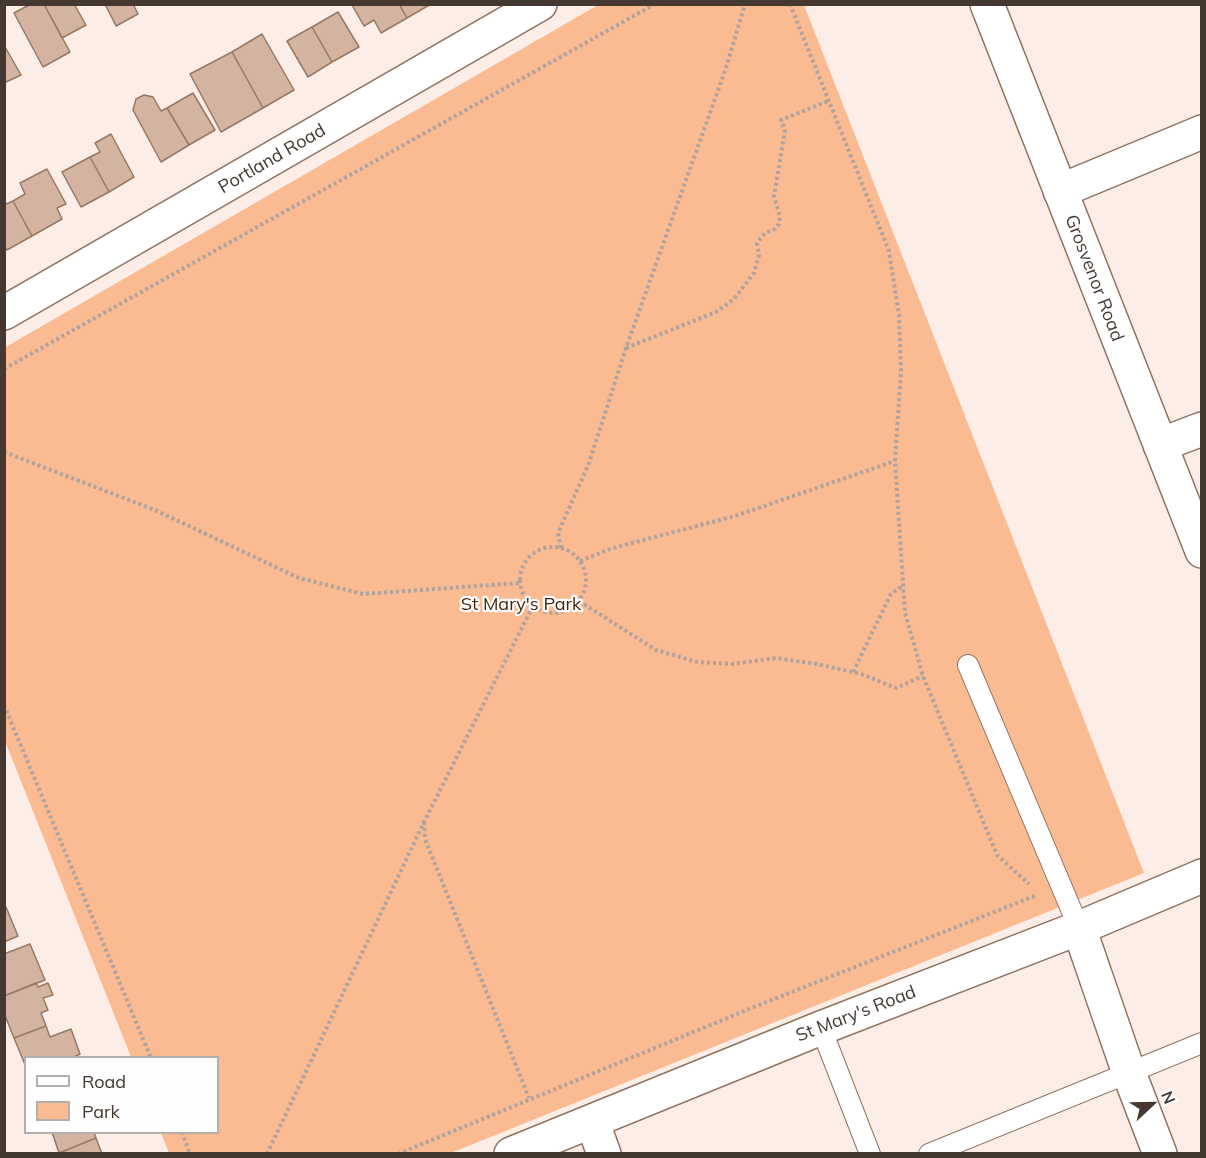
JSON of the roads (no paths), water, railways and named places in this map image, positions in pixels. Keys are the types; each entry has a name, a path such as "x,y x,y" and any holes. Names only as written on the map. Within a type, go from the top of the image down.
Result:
{"street":[{"name":"Portland Road","path":"4,314 540,4"},
{"name":"Grosvenor Road","path":"987,4 1202,551"},
{"path":"1060,191 1202,132"},
{"path":"1160,445 1202,429"},
{"name":"St Mary's Road","path":"511,1154 821,1028 1079,928 1202,876"},
{"path":"1079,928 1129,1073 1160,1154"},
{"path":"592,1121 604,1154"}],"lane":[{"path":"968,665 1079,928"},
{"path":"821,1028 870,1154"},
{"path":"929,1154 1202,1043"}],"park label":[{"name":"St Mary's Park","path":"521,605"}]}
